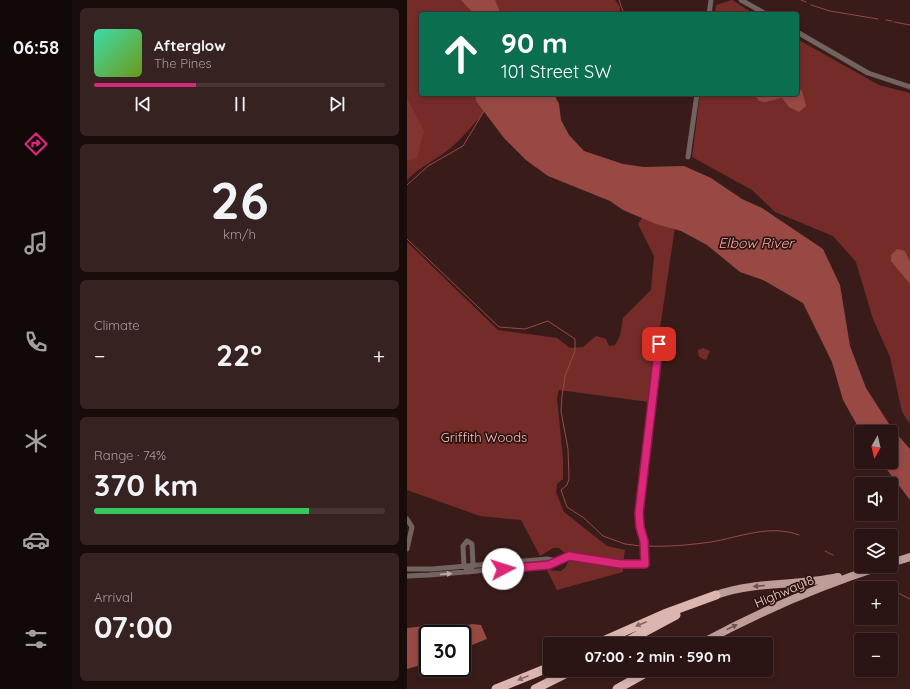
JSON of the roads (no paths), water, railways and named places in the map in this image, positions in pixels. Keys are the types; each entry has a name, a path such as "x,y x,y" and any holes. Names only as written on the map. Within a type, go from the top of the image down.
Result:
{"highway":[{"path":"612,637 664,614 716,595"},
{"path":"635,637 716,595"},
{"path":"496,689 543,670"},
{"path":"535,689 559,677"},
{"path":"617,689 639,677"},
{"path":"624,689 641,677"}],"main road":[{"path":"898,561 910,557"},
{"name":"Highway 8","path":"716,595 748,587 834,578 854,573"},
{"name":"Highway 8","path":"713,637 766,611 861,573"}],"street":[{"path":"709,12 711,0"},
{"path":"741,0 763,12"},
{"path":"799,33 868,73 910,87"},
{"path":"688,157 697,96"},
{"path":"407,576 549,565 569,556 620,564 645,564 644,543 639,513 659,344"},
{"path":"407,519 412,527 407,549"},
{"path":"467,541 471,544 473,565 469,572 464,566 463,544 467,541"},
{"path":"407,569 547,559 558,561"}],"water":[{"path":"461,0 495,0 500,12 472,12"},
{"path":"799,89 802,91 806,106 799,112 789,107 782,98 765,102 759,101 755,96 799,96"},
{"name":"Elbow River","path":"475,96 555,96 559,104 561,120 569,135 584,151 623,164 644,167 684,166 711,178 742,199 762,208 823,249 840,285 850,346 866,388 890,425 857,425 843,400 832,362 803,303 763,280 740,272 707,245 681,231 656,224 623,210 610,201 548,176 526,160 504,138 476,101"},
{"path":"897,249 905,251 910,262 910,284 891,261 891,255"},
{"name":"Elbow River","path":"898,435 910,449 910,500 898,484 898,477 892,477 886,469 898,469"},
{"path":"472,624 481,625 487,639 471,645 471,625 468,625"},
{"path":"419,627 419,666 407,669 407,628"}],"waterway":[{"path":"619,0 623,12"},
{"path":"801,0 806,2"},
{"path":"811,5 830,11 878,19"},
{"path":"886,20 892,21"},
{"path":"894,22 910,25"},
{"path":"407,185 428,166 463,146 484,111"},
{"path":"407,239 499,327 525,329 548,321 575,339 575,351 565,376 562,396 561,411 568,449 569,479 567,485 561,490 567,507 584,518 603,536 625,544 641,546"},
{"path":"646,546 687,545 711,542 766,531 788,532 799,535"},
{"path":"825,551 833,555"},
{"path":"898,593 910,599"}],"park label":[{"name":"Griffith Woods","path":"484,437"}]}
